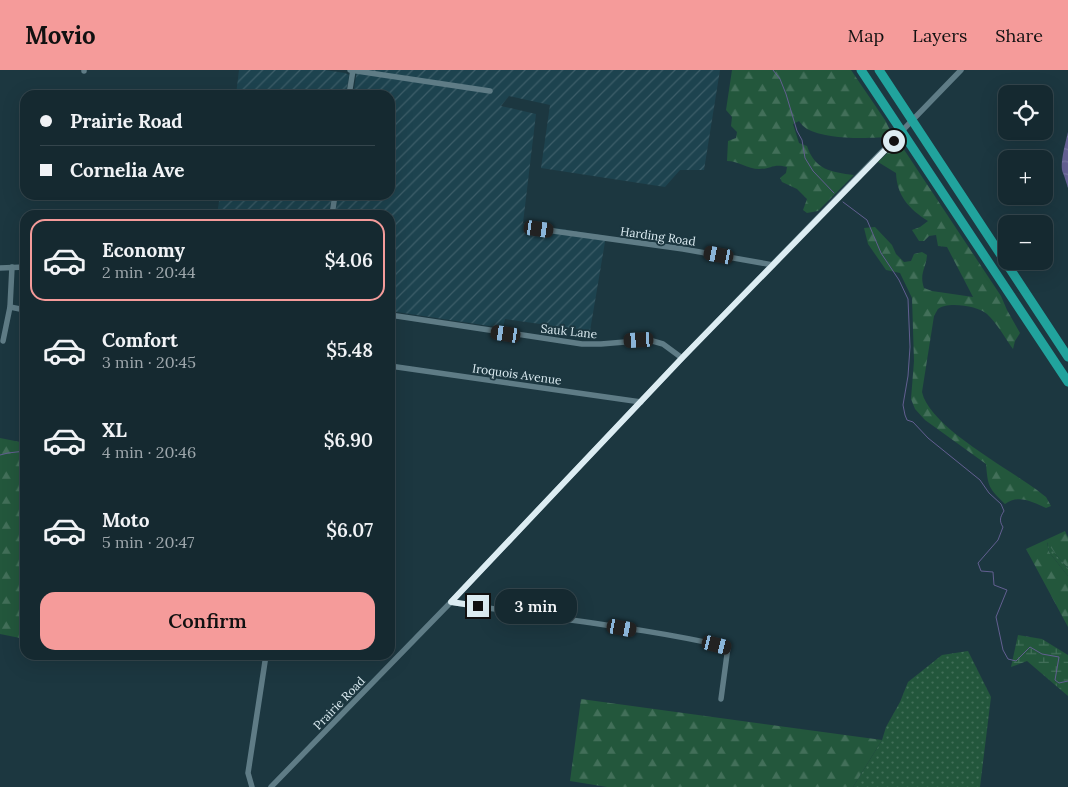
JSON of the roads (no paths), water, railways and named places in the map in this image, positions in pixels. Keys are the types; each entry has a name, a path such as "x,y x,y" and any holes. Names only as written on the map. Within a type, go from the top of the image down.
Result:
{"highway":[{"path":"861,70 1068,382"},
{"path":"879,70 1068,357"}],"street":[{"path":"350,90 352,70 490,91"},
{"name":"Prairie Road","path":"395,660 682,358 961,70"},
{"name":"Harding Road","path":"539,229 683,248 773,265"},
{"path":"3,341 10,308 12,267"},
{"path":"0,268 20,267"},
{"path":"10,308 20,309"},
{"name":"Sauk Lane","path":"395,316 582,344 649,340 663,344 682,358"},
{"name":"Iroquois Avenue","path":"395,367 641,402"},
{"path":"451,602 615,627 728,647 721,699"},
{"path":"252,787 248,773 265,660"},
{"name":"Prairie Road","path":"271,787 395,660"}],"water":[{"path":"1068,132 1068,188 1062,164"}],"waterway":[{"path":"773,70 780,79 786,94 797,131 802,140 805,158 813,171 834,193"},
{"path":"843,202 867,220 881,253 899,280 908,299 910,347 903,405 907,420 913,422 928,438 980,480 989,493 1001,504 1004,511 1000,519 1003,527 998,540 978,563 981,571 993,572 994,585 1007,590 996,617 1003,650 1008,659 1016,661 1030,647 1042,654 1059,657 1055,680 1059,683 1068,681"},
{"path":"0,455 20,452"}]}
